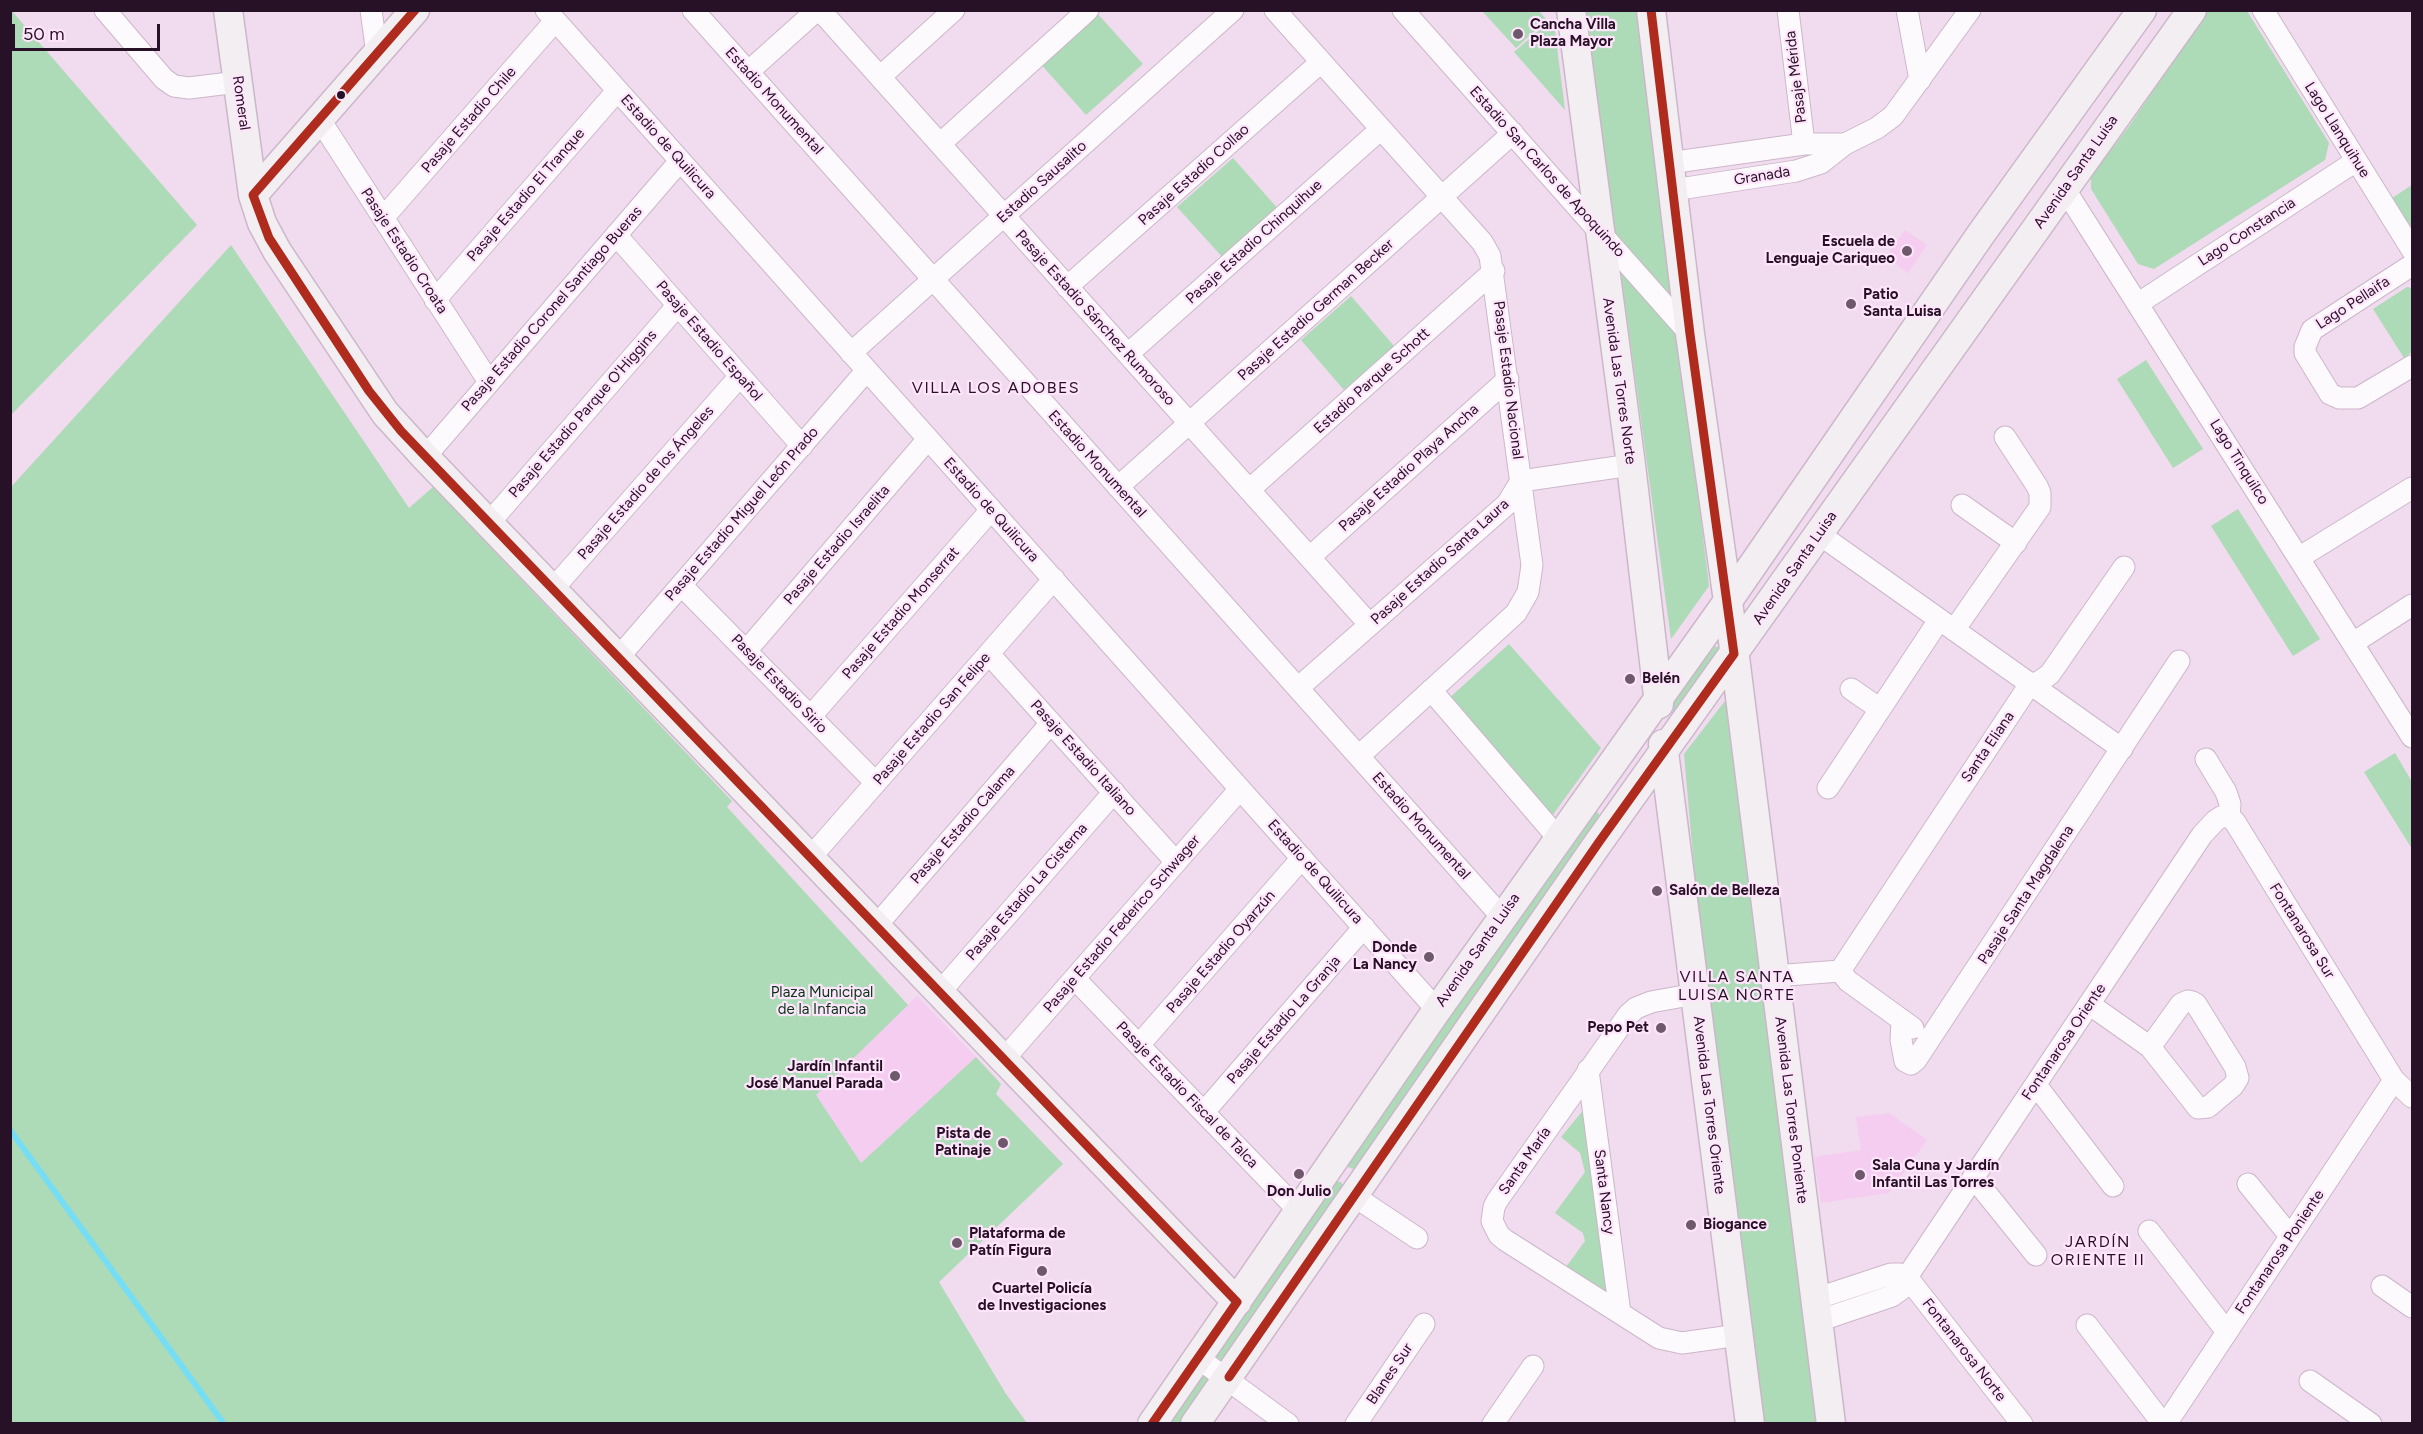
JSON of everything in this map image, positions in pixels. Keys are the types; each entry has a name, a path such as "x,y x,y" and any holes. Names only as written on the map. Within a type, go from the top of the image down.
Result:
{"street":[{"path":"105,10 164,79 174,86 189,88 238,82"},
{"name":"Romeral","path":"228,10 253,195 262,223 277,251 369,391 401,432 1237,1302"},
{"path":"371,10 377,54"},
{"path":"253,195 415,10"},
{"name":"Estadio Monumental","path":"693,10 1502,916"},
{"path":"748,72 818,10"},
{"name":"Pasaje Estadio Sánchez Rumoroso","path":"818,10 1370,625"},
{"path":"880,77 954,10"},
{"path":"939,144 1088,10"},
{"name":"Estadio Sausalito","path":"851,353 1233,10"},
{"name":"Pasaje Estadio Nacional","path":"1275,10 1482,242 1490,256 1494,271 1532,565 1528,592 1516,613 1359,756"},
{"name":"Estadio San Carlos de Apoquindo","path":"1403,10 1690,334"},
{"name":"Avenida Las Torres Poniente","path":"1651,10 1690,334 1728,601 1831,1424"},
{"name":"Pasaje Mérida","path":"1788,10 1804,144"},
{"path":"1906,10 1920,81"},
{"name":"Granada","path":"1671,176 1809,168 1834,155 1845,144 1877,128 1893,116 1970,10"},
{"name":"Avenida Santa Luisa","path":"1152,1424 1502,916 1728,601 1981,234 2142,10"},
{"name":"Avenida Santa Luisa","path":"1196,1424 1664,752 2192,10"},
{"name":"Lago Llanquihue","path":"2263,10 2412,250"},
{"name":"Avenida Las Torres Norte","path":"1570,11 1631,465 1664,752"},
{"name":"Estadio de Quilicura","path":"551,16 1437,1010"},
{"name":"Pasaje Estadio Chile","path":"383,218 551,16"},
{"name":"Pasaje Estadio Collao","path":"1067,287 1321,62"},
{"name":"Pasaje Estadio El Tranque","path":"435,300 617,91"},
{"name":"Pasaje Estadio Croata","path":"320,120 489,382"},
{"name":"Pasaje Estadio Chinquihue","path":"1128,354 1381,129"},
{"name":"Pasaje Estadio German Becker","path":"1118,487 1513,133"},
{"name":"Granada","path":"1671,176 1804,144 1845,144"},
{"name":"Pasaje Estadio Coronel Santiago Bueras","path":"425,457 680,161"},
{"name":"Lago Constancia","path":"2139,303 2356,161"},
{"name":"Lago Tinquilco","path":"2064,188 2353,643 2409,726"},
{"path":"1981,234 1980,249 1991,262 2001,265 2016,258"},
{"name":"Pasaje Estadio Español","path":"616,235 802,446"},
{"name":"Lago Pellaifa","path":"2412,265 2312,330 2305,347 2305,353 2330,394 2339,398 2358,398 2412,366"},
{"name":"Estadio Parque Schott","path":"1249,490 1494,271"},
{"name":"Pasaje Estadio Parque O'Higgins","path":"489,523 678,305"},
{"name":"Pasaje Estadio Miguel León Prado","path":"618,658 867,370"},
{"name":"Pasaje Estadio de los Ángeles","path":"552,590 740,376"},
{"name":"Pasaje Estadio Playa Ancha","path":"1310,557 1508,379"},
{"path":"1828,788 1880,709 1946,625 2016,543 2037,514 2041,500 2037,486 2005,437"},
{"name":"Pasaje Estadio Israelita","path":"746,651 928,439"},
{"path":"1521,481 1631,465"},
{"name":"Pasaje Estadio Santa Laura","path":"1298,688 1507,504 1521,481"},
{"path":"2300,557 2412,488"},
{"path":"1962,505 2016,543"},
{"name":"Pasaje Estadio Monserrat","path":"811,717 991,510"},
{"path":"1819,534 2122,749"},
{"path":"2030,684 2039,682 2050,674 2124,567"},
{"name":"Pasaje Estadio San Felipe","path":"810,858 1054,579"},
{"name":"Pasaje Estadio Sirio","path":"681,585 876,783"},
{"path":"2353,643 2412,605"},
{"name":"Pasaje Estadio Italiano","path":"988,654 1176,862"},
{"name":"Pasaje Santa Magdalena","path":"1902,1020 1901,1040 1908,1063 1914,1063 2179,661"},
{"name":"Santa Eliana","path":"1840,971 2030,684"},
{"path":"1851,689 1880,709"},
{"path":"1431,690 1558,838"},
{"name":"Pasaje Estadio Calama","path":"876,926 1051,723"},
{"name":"Avenida Las Torres Oriente","path":"1664,752 1750,1424"},
{"name":"Fontanarosa Sur","path":"2206,759 2226,792 2230,804 2229,816 2235,822 2394,1080 2412,1097"},
{"name":"Pasaje Estadio Federico Schwager","path":"1004,1059 1240,789"},
{"name":"Pasaje Estadio La Cisterna","path":"940,992 1114,792"},
{"name":"Fontanarosa Oriente","path":"1817,1310 1899,1293 1904,1288 1907,1277 2202,835 2215,821 2229,816"},
{"name":"Pasaje Estadio Oyarzún","path":"1139,1045 1302,858"},
{"name":"Pasaje Estadio La Granja","path":"1204,1112 1364,927"},
{"path":"1774,976 1840,971 1848,981 1929,1040"},
{"name":"Pasaje Estadio Fiscal de Talca","path":"1075,979 1299,1211"},
{"name":"Santa María","path":"1695,994 1651,1002 1636,1008 1622,1023 1497,1201 1492,1221 1494,1228 1505,1240 1659,1338 1682,1343 1739,1335"},
{"path":"2089,1004 2150,1047 2198,1108 2208,1107 2238,1078 2235,1067 2196,1004 2192,1002 2181,1004 2150,1047"},
{"name":"Santa Nancy","path":"1588,1070 1620,1313"},
{"name":"Fontanarosa Poniente","path":"2165,1424 2394,1080"},
{"path":"2036,1085 2113,1186"},
{"path":"1316,1187 1341,1173 1348,1174 1355,1185 1350,1202 1417,1238"},
{"path":"1974,1178 2036,1255"},
{"path":"2248,1184 2290,1236"},
{"path":"2149,1231 2227,1332"},
{"name":"Fontanarosa Norte","path":"1907,1277 2022,1424"},
{"path":"2382,1286 2412,1307"},
{"name":"Blanes Sur","path":"1356,1424 1424,1324"},
{"path":"2087,1325 2165,1424"},
{"path":"1198,1358 1288,1424"},
{"path":"1493,1424 1533,1366"},
{"path":"2310,1381 2371,1424"}],"shaded area":[{"name":"Escuela de Lenguaje Cariqueo","path":"1905,230 1927,245 1908,273 1886,257"},
{"name":"Jardín Infantil José Manuel Parada","path":"917,996 976,1057 861,1163 816,1095"},
{"name":"Sala Cuna y Jardín Infantil Las Torres","path":"1889,1113 1927,1140 1889,1193 1821,1203 1814,1157 1861,1150 1856,1117"}],"green space":[{"path":"10,11 197,225 11,415"},
{"name":"Cancha Villa Plaza Mayor","path":"1482,11 1539,11 1547,20 1516,48"},
{"path":"1585,11 1639,11 1709,586 1671,639"},
{"path":"2207,11 2247,11 2329,143 2325,160 2154,269 2138,264 2091,189 2091,176 2130,125"},
{"path":"1096,12 1143,64 1086,115 1039,62"},
{"path":"1551,20 1554,23 1565,110 1514,52"},
{"path":"1233,158 1280,211 1225,260 1177,207"},
{"path":"2412,185 2412,237 2389,200"},
{"name":"Plaza Municipal de la Infancia","path":"231,245 409,508 433,487 732,801 727,807 908,1005 816,1095 861,1163 976,1057 1001,1084 996,1094 1063,1164 939,1282 1006,1394 1027,1423 11,1423 11,487"},
{"path":"2407,287 2412,288 2412,352 2404,358 2373,309"},
{"path":"1351,296 1394,346 1344,390 1301,340"},
{"path":"2146,360 2203,449 2173,468 2117,379"},
{"path":"2238,509 2320,639 2293,656 2211,526"},
{"path":"1509,644 1601,748 1550,819 1447,700"},
{"path":"1715,646 1721,648 1679,718 1670,707"},
{"path":"1728,697 1819,1423 1763,1423 1701,947 1684,754"},
{"path":"2395,753 2412,782 2412,849 2364,772"},
{"path":"1594,808 1602,818 1356,1170 1345,1165"},
{"path":"1585,1108 1609,1298 1566,1267 1585,1241 1583,1233 1555,1213 1585,1172 1580,1153 1561,1137"},
{"path":"1336,1181 1341,1182 1344,1188 1189,1423 1167,1424"}],"waterway":[{"path":"10,1130 224,1424"}],"transit line":[{"path":"415,10 253,195 269,238 369,391 401,431 1237,1302 1152,1424"},
{"path":"1229,1377 1599,842 1734,654 1690,334 1651,10"}],"place":[{"name":"Cancha Villa Plaza Mayor","path":"1518,34"},
{"name":"Escuela de Lenguaje Cariqueo","path":"1907,251"},
{"name":"Patio Santa Luisa","path":"1851,304"},
{"name":"Belén","path":"1630,679"},
{"name":"Salón de Belleza","path":"1657,891"},
{"name":"Donde La Nancy","path":"1429,957"},
{"name":"Pepo Pet","path":"1661,1028"},
{"name":"Jardín Infantil José Manuel Parada","path":"895,1076"},
{"name":"Pista de Patinaje","path":"1003,1143"},
{"name":"Don Julio","path":"1299,1174"},
{"name":"Sala Cuna y Jardín Infantil Las Torres","path":"1860,1175"},
{"name":"Biogance","path":"1691,1225"},
{"name":"Plataforma de Patín Figura","path":"957,1243"},
{"name":"Cuartel Policía de Investigaciones","path":"1042,1271"}],"district":[{"name":"VILLA LOS ADOBES","path":"996,388"},
{"name":"VILLA SANTA LUISA NORTE","path":"1737,986"},
{"name":"JARDÍN ORIENTE II","path":"2098,1251"}]}
